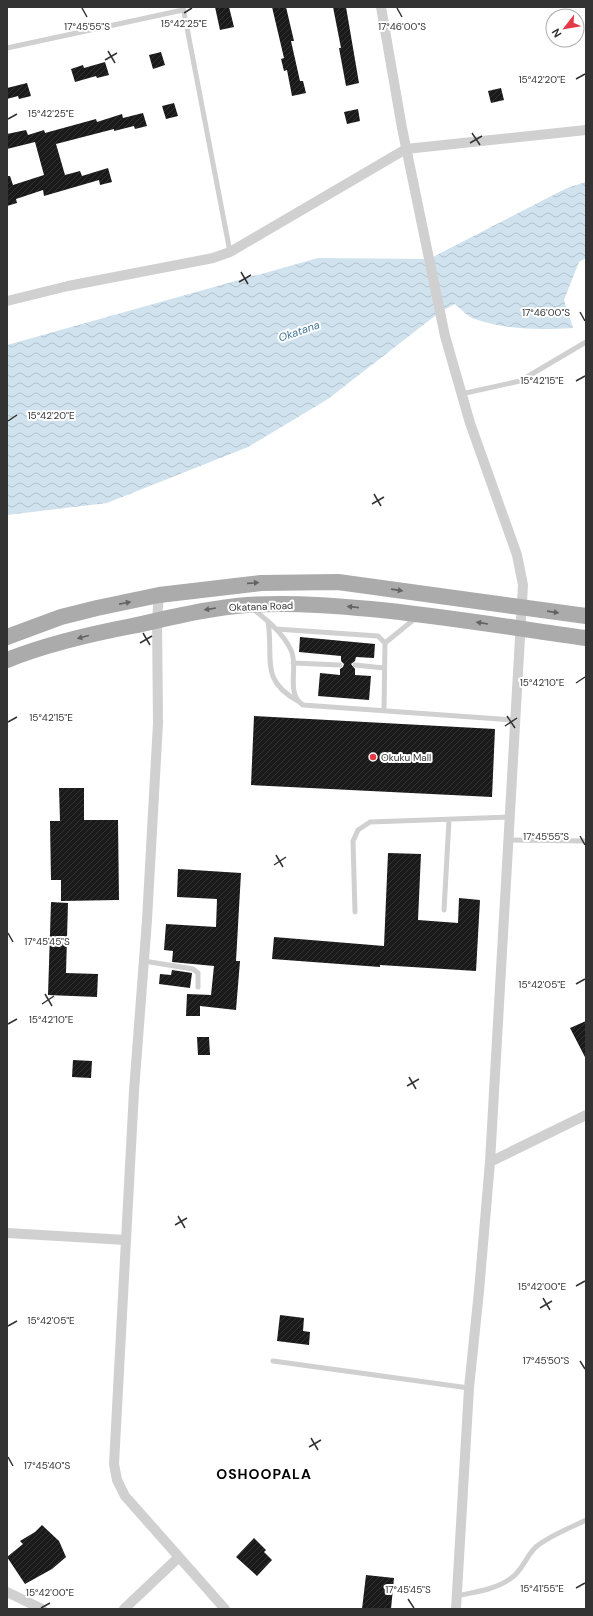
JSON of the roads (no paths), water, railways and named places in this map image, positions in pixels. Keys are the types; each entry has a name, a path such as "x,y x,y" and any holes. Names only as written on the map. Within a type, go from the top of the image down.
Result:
{"main road":[{"path":"7,637 61,617 159,595 239,584 330,582 586,616"},
{"name":"Okatana Road","path":"7,660 35,649 157,619 215,608 248,605 288,604 344,606 422,614 586,638"}],"street":[{"path":"381,7 406,150 445,336 461,394 517,555 523,585 520,607 521,629 514,720 510,817 490,1162 480,1291 469,1388 456,1609"},
{"path":"7,301 68,286 213,258 230,252 406,150 586,130"},
{"path":"159,595 157,619 158,723 126,1240 114,1464 117,1480 125,1496 225,1609"},
{"path":"490,1162 586,1115"},
{"path":"7,1233 126,1240"},
{"path":"124,1609 179,1557"},
{"path":"7,1592 42,1609"}],"lane":[{"path":"7,48 183,8 230,252"},
{"path":"461,394 520,381 586,342"},
{"path":"248,605 276,629 286,640 292,651 295,694 298,701"},
{"path":"385,643 422,614"},
{"path":"268,621 272,675 283,693 304,705 514,720"},
{"path":"276,629 378,636 385,643 384,710"},
{"path":"293,663 340,664"},
{"path":"355,665 384,668"},
{"path":"355,912 353,841 358,830 370,822 510,817"},
{"path":"444,910 449,820"},
{"path":"508,840 586,841"},
{"path":"144,962 193,969 198,973 198,987"},
{"path":"273,1361 469,1388"},
{"path":"456,1596 498,1586 511,1579 524,1566 536,1547 553,1536 586,1520"}],"water":[{"name":"Okatana","path":"586,182 586,258 579,262 564,300 573,328 536,329 487,323 472,318 455,304 440,312 328,399 248,447 107,503 7,515 7,345 318,258 429,259 567,188"}],"place":[{"name":"Okuku Mall","path":"373,757"}],"district":[{"name":"OSHOOPALA","path":"264,1474"}]}
